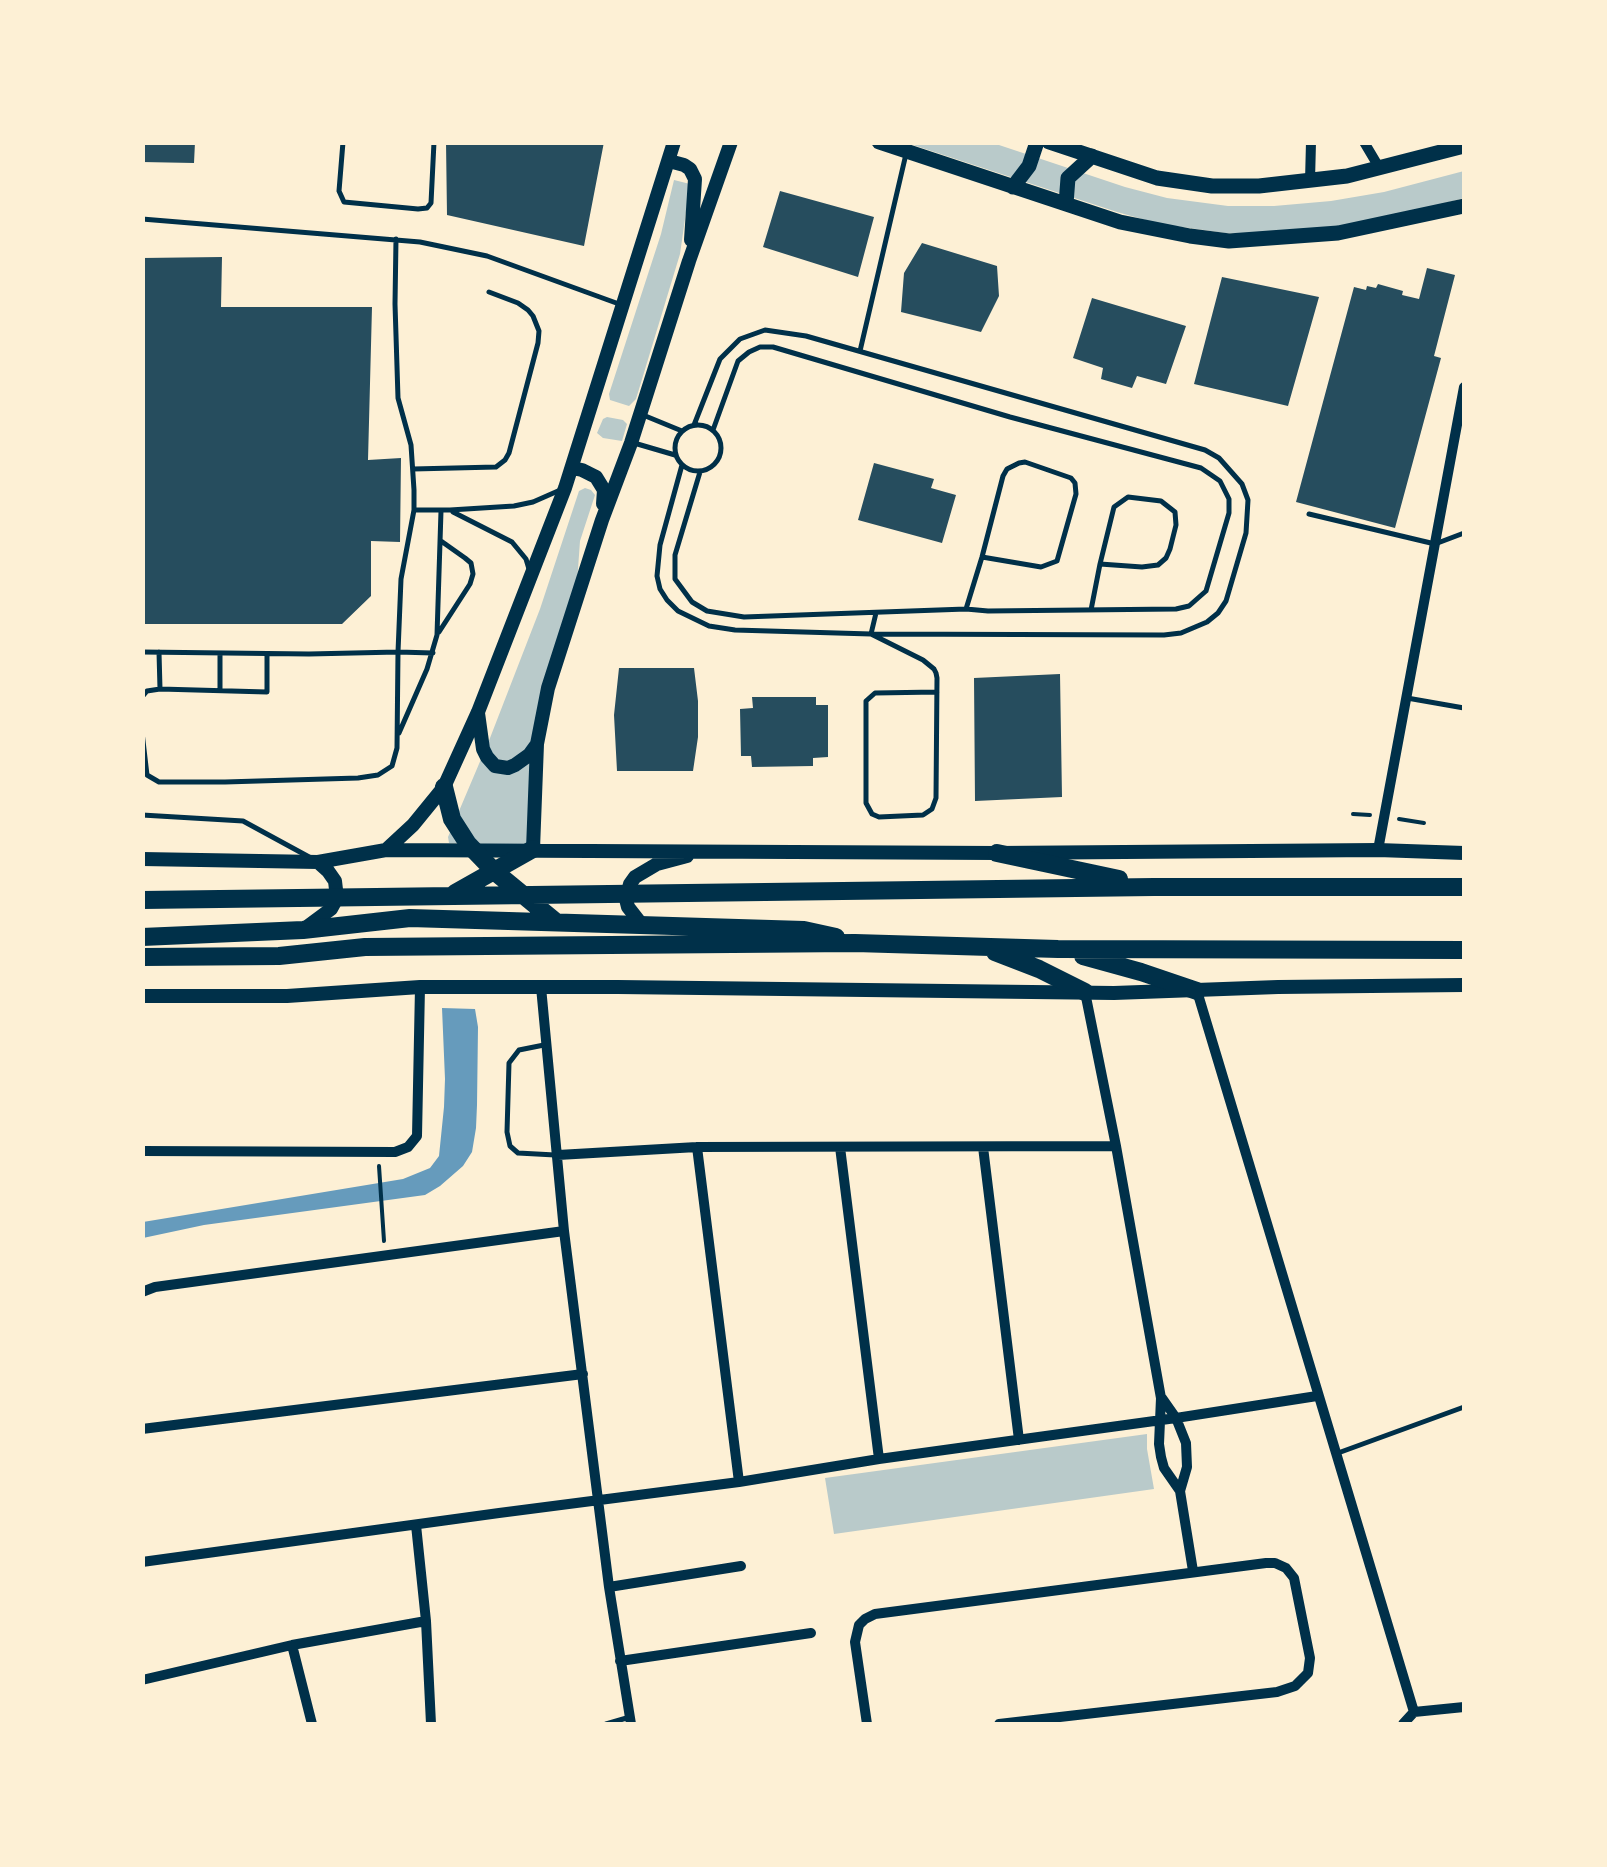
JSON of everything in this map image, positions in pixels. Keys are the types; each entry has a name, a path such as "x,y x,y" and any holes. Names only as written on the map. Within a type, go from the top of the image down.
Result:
{"highway":[{"path":"444,787 452,819 472,850 556,922"},
{"path":"410,918 533,849"},
{"path":"477,920 515,888 533,849"},
{"path":"997,853 1154,887"},
{"path":"142,900 1154,887 1464,888"},
{"path":"142,936 303,930 410,918 804,930 856,943"},
{"path":"142,957 279,956 365,947 856,943 1058,949 1464,950"},
{"path":"981,946 1085,992"},
{"path":"1058,949 1197,991"}],"main road":[{"path":"879,142 1150,230 1229,240 1338,233 1464,206"},
{"path":"1013,187 1029,166 1037,142"},
{"path":"1049,142 1157,178 1188,184 1259,186 1380,169 1464,146"},
{"path":"1066,204 1068,178 1092,156"}],"street":[{"path":"386,850 414,826 444,787 478,712 572,468 674,142"},
{"path":"533,849 537,744 548,688 731,142"},
{"path":"1310,181 1311,142"},
{"path":"1364,142 1380,169"},
{"path":"669,161 684,165 695,178 689,261"},
{"path":"1378,850 1464,388"},
{"path":"572,468 590,473 600,482 604,496 602,520"},
{"path":"478,712 483,749 495,766 515,765 537,744"},
{"path":"142,859 318,862 386,850 533,849 1464,853"},
{"path":"642,925 626,899 635,877 657,864 718,850"},
{"path":"303,930 331,909 337,898 334,881 318,862"},
{"path":"142,996 288,996 420,987 1085,992 1464,986"},
{"path":"142,1150 395,1152 408,1147 416,1136 420,987"},
{"path":"542,988 564,1231 630,1721"},
{"path":"1197,991 1414,1712"},
{"path":"1085,992 1161,1398 1159,1444 1164,1468 1180,1491"},
{"path":"558,1155 697,1147 1116,1146"},
{"path":"697,1147 739,1482"},
{"path":"840,1147 879,1460"},
{"path":"983,1147 1020,1440"},
{"path":"142,1292 155,1287 564,1231"},
{"path":"142,1428 583,1374"},
{"path":"142,1562 499,1512 598,1502 1318,1396"},
{"path":"1161,1398 1176,1418 1186,1443 1187,1467 1180,1491 1193,1571"},
{"path":"416,1525 432,1724"},
{"path":"867,1724 855,1642 859,1625 865,1619 888,1611 1266,1563 1286,1568 1296,1584 1310,1658 1303,1680 1287,1690 1000,1724"},
{"path":"609,1587 741,1566"},
{"path":"142,1680 292,1645 426,1621"},
{"path":"620,1661 812,1633"},
{"path":"292,1645 312,1724"},
{"path":"1403,1724 1414,1712 1464,1706"}],"lane":[{"path":"343,142 339,191 342,199 349,204 418,210 430,206 432,198 434,142"},
{"path":"860,351 907,152"},
{"path":"142,219 420,242 487,256 622,306"},
{"path":"142,732 147,775 169,784 358,778 378,775 392,766 398,736 401,578 414,510 411,446 398,398 396,239"},
{"path":"414,469 496,467 509,453 539,331 528,310 489,292"},
{"path":"682,466 660,545 660,589 678,611 697,621 735,630 871,634 1182,633 1208,622 1218,613 1231,590 1246,533 1248,500 1242,484 1219,458 1205,450 806,336 765,330 740,339 720,360 694,425"},
{"path":"700,472 675,555 675,579 692,602 706,611 744,617 966,609 1176,610 1188,606 1206,591 1230,513 1229,499 1220,481 1211,473 1178,460 1010,417 773,347 760,347 738,360 713,430"},
{"path":"640,414 682,431"},
{"path":"694,425 713,430 721,444 720,457 712,467 700,472 682,466 675,443 682,431 694,425"},
{"path":"631,442 676,455"},
{"path":"1178,460 1180,442"},
{"path":"966,609 1007,469 1025,462 1072,478 1076,494 1057,562 1041,568 982,557"},
{"path":"414,510 533,502 565,488"},
{"path":"1091,610 1100,564 1111,514 1120,500 1128,497 1161,502 1174,512 1176,525 1170,549 1158,565 1142,568 1100,564"},
{"path":"450,510 512,542 526,559 532,576"},
{"path":"398,736 437,635 441,511"},
{"path":"1308,514 1435,544 1464,533"},
{"path":"437,635 464,596 473,574 466,558 440,541"},
{"path":"871,634 876,613"},
{"path":"871,634 930,665 936,674 936,692 934,805 923,815 872,814 866,803 866,700 875,693 936,692"},
{"path":"142,652 433,653"},
{"path":"158,652 160,689"},
{"path":"220,654 220,691"},
{"path":"142,698 148,691 160,689 268,692 268,654"},
{"path":"1408,698 1464,708"},
{"path":"142,815 243,821 318,862"},
{"path":"547,1044 519,1050 509,1063 506,1132 510,1146 522,1155 558,1155"},
{"path":"1335,1454 1464,1407"},
{"path":"606,1724 618,1719 630,1721"}],"path":[{"path":"379,1170 384,1239"}],"shaded area":[{"path":"907,143 993,143 1125,187 1167,198 1228,206 1331,201 1464,171 1464,198 1337,227 1277,234 1225,233 1160,224 1117,212"},
{"path":"674,180 690,184 680,254 636,399 629,406 610,400 609,394 661,234"},
{"path":"607,417 627,424 622,441 597,433"},
{"path":"585,488 595,495 580,541 577,583 546,679 528,845 449,843 448,837 540,609 579,491"},
{"path":"1147,1434 1154,1489 834,1534 825,1478"}],"water":[{"path":"442,1008 475,1009 478,1027 472,1152 463,1166 440,1186 425,1195 204,1225 143,1238 143,1222 403,1179 430,1168 439,1156 444,1107"}],"building":[{"path":"142,142 195,142 194,163 142,162"},
{"path":"446,142 604,142 584,246 447,215"},
{"path":"780,191 874,217 858,277 763,247"},
{"path":"922,243 997,266 999,296 981,332 901,312 904,273"},
{"path":"222,257 221,307 372,307 368,460 401,458 400,542 371,541 371,596 342,624 142,624 142,258"},
{"path":"1427,268 1455,275 1434,356 1441,358 1395,528 1296,502 1354,287 1366,290 1367,286 1376,288 1378,284 1419,299"},
{"path":"1222,277 1319,297 1288,406 1194,384"},
{"path":"1092,298 1186,326 1166,384 1137,376 1132,388 1101,379 1103,368 1073,358"},
{"path":"874,463 934,479 931,488 956,495 942,543 858,520"},
{"path":"619,668 694,668 698,737 693,771 617,771 614,715"},
{"path":"1060,674 1062,797 975,801 974,678"},
{"path":"752,697 816,697 816,705 828,705 828,757 813,758 813,766 752,767 751,756 741,756 740,709 753,708"}]}
